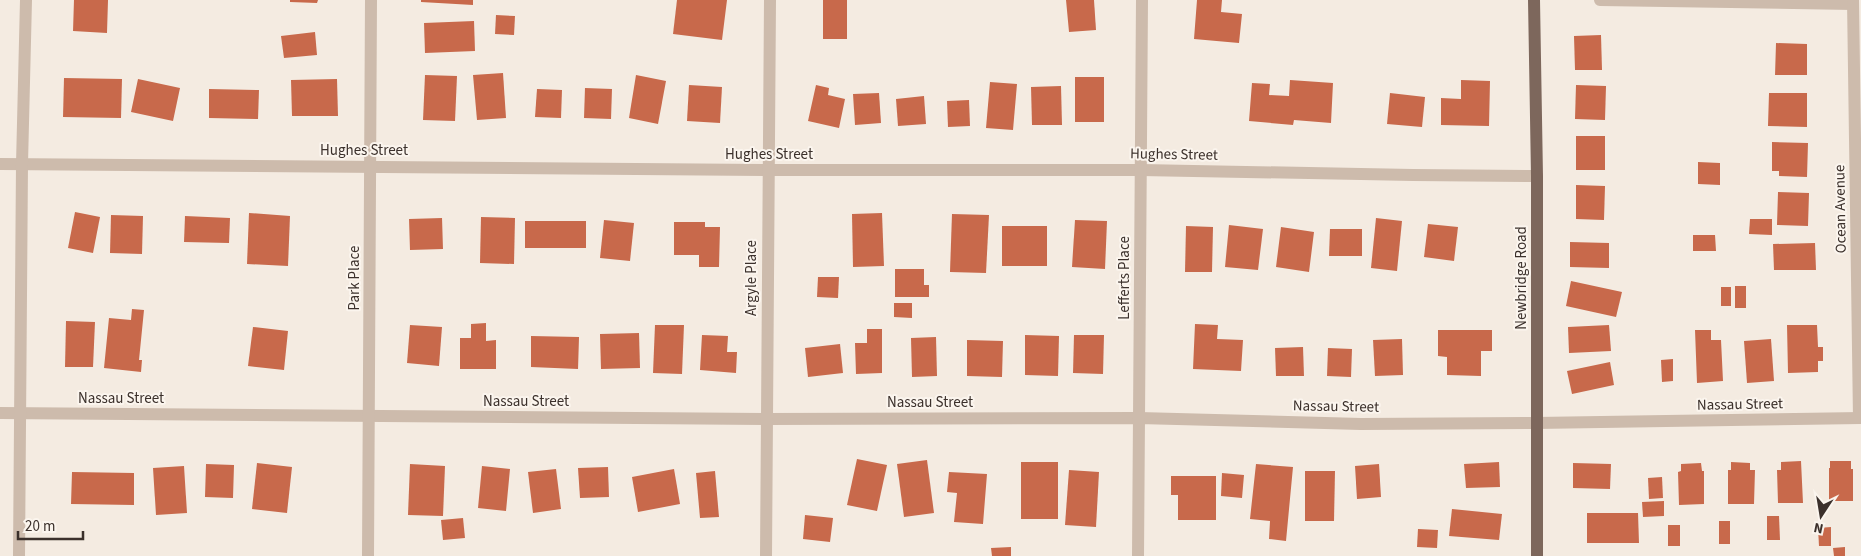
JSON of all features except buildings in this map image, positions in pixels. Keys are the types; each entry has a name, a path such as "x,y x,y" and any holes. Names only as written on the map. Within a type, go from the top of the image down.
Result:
{"main road":[{"name":"Newbridge Road","path":"1534,0 1537,176 1537,556"}],"street":[{"path":"19,556 22,164 26,0"},
{"name":"Park Place","path":"368,556 371,0"},
{"name":"Argyle Place","path":"766,556 770,0"},
{"name":"Lefferts Place","path":"1138,556 1142,0"},
{"path":"1600,0 1853,2"},
{"name":"Ocean Avenue","path":"1853,2 1860,418"},
{"name":"Hughes Street","path":"0,164 768,170 1141,170 1537,176"},
{"name":"Nassau Street","path":"0,413 766,419 1140,418 1361,424 1860,418"}]}
